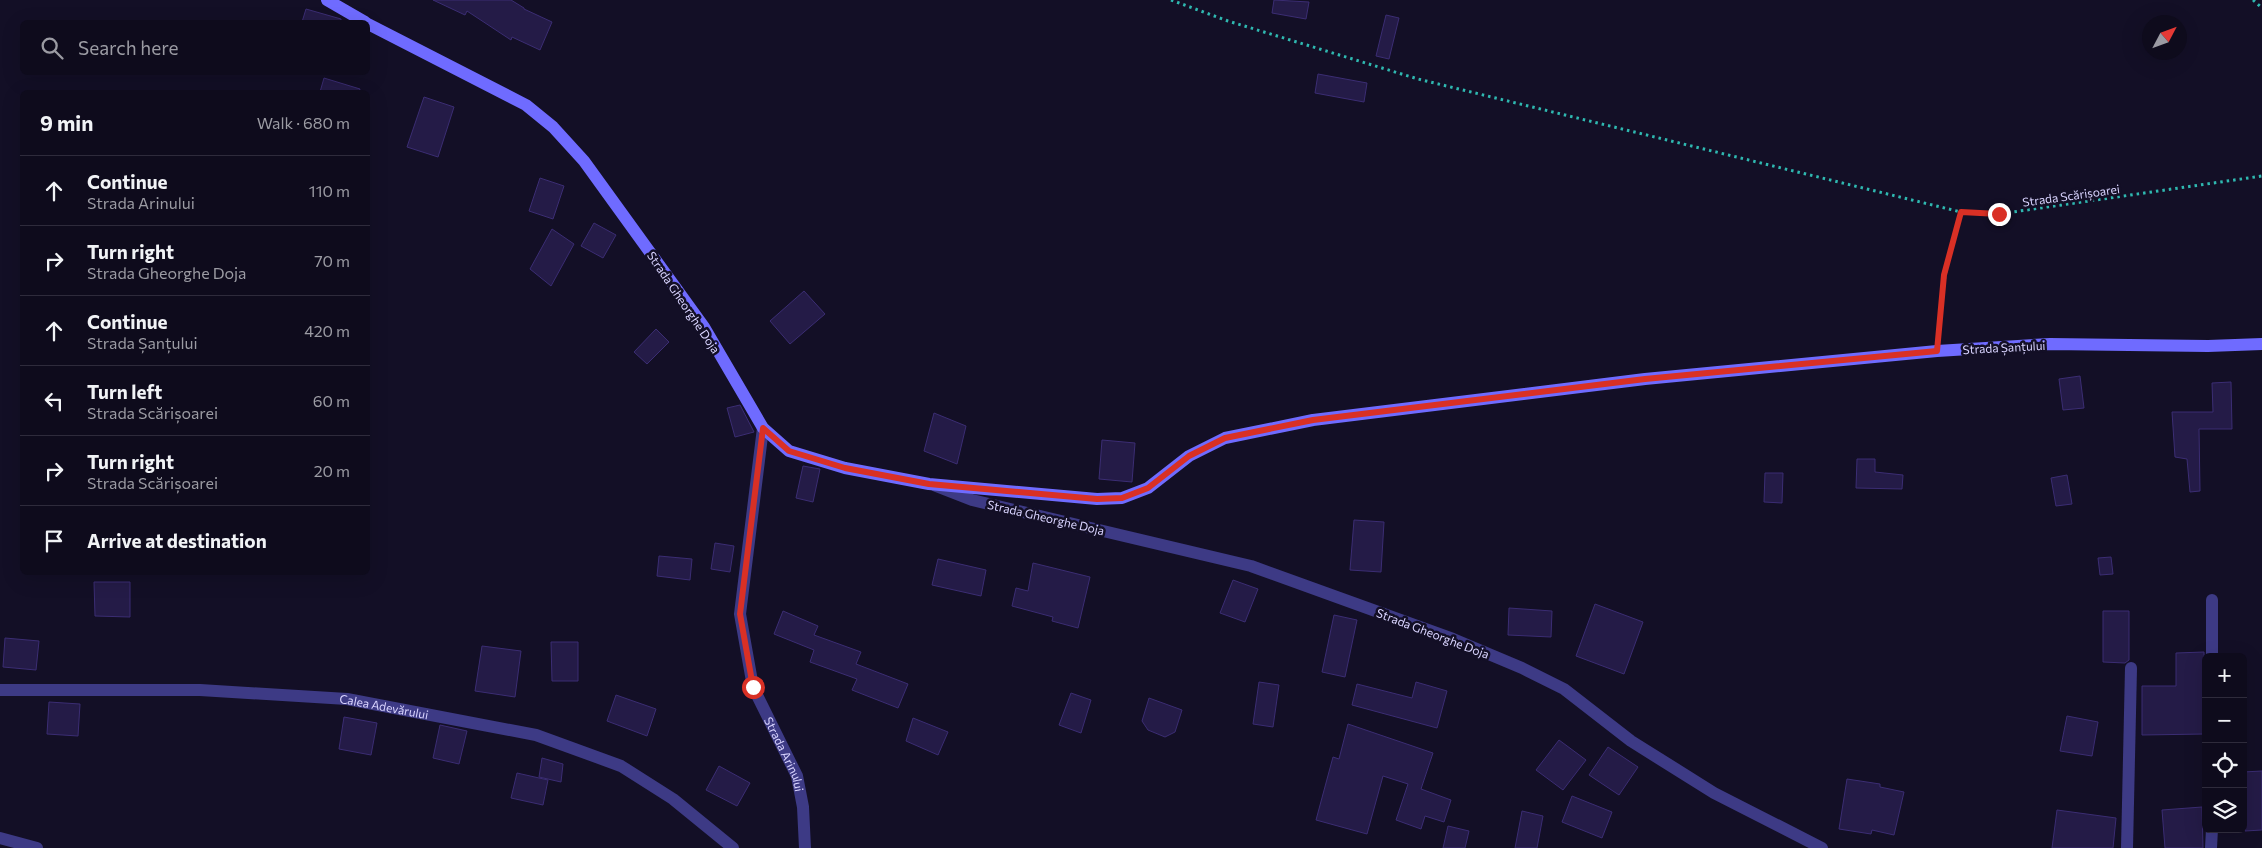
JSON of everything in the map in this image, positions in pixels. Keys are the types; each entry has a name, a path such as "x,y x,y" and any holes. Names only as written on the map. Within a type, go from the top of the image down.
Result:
{"main road":[{"name":"Strada Gheorghe Doja","path":"327,0 361,20"},
{"name":"Strada Gheorghe Doja","path":"370,25 526,105 553,127 584,161 704,327 763,428 789,451 845,468 929,484"},
{"name":"Strada Șanțului","path":"929,484 1097,499 1122,498 1148,488 1189,456 1225,438 1313,420 1645,379 1937,351 2050,344 2208,346 2262,344"}],"street":[{"name":"Strada Arinului","path":"763,428 740,614 753,687 797,776 803,807 804,848"},
{"name":"Strada Gheorghe Doja","path":"929,484 972,500 1251,566 1453,639 1522,668 1564,689 1631,741 1706,788 1822,848"},
{"path":"2212,600 2212,653"},
{"path":"2127,848 2131,668"},
{"name":"Calea Adevărului","path":"0,690 200,690 347,698 536,735 621,766 673,799 733,848"},
{"path":"2212,833 2212,848"},
{"path":"0,838 37,848"}],"path":[{"name":"Strada Scărișoarei","path":"1171,0 1228,21 1418,79 1961,212 1999,214 2262,176"},
{"path":"2253,0 2262,8"},
{"path":"1937,351 1944,275 1961,212"}],"building":[{"path":"433,0 511,0 524,9 552,22 540,50 512,37 511,40 467,11 465,15"},
{"path":"1274,0 1309,2 1306,19 1272,13"},
{"path":"306,9 341,19 341,20 303,20"},
{"path":"1386,15 1399,18 1389,59 1376,56"},
{"path":"1318,74 1367,83 1364,102 1315,93"},
{"path":"324,78 360,89 360,90 321,90"},
{"path":"424,97 454,107 438,157 407,147"},
{"path":"540,178 564,186 553,219 529,211"},
{"path":"594,223 616,235 603,258 581,246"},
{"path":"552,229 574,244 551,286 530,269"},
{"path":"804,291 825,314 790,344 770,321"},
{"path":"656,329 669,342 647,364 634,352"},
{"path":"2080,376 2084,408 2063,410 2059,379"},
{"path":"2231,382 2232,429 2199,429 2200,491 2190,492 2187,459 2175,457 2172,412 2213,412 2212,383"},
{"path":"740,405 754,432 735,437 727,408"},
{"path":"934,413 966,426 957,464 924,451"},
{"path":"1102,440 1135,443 1132,482 1099,479"},
{"path":"1857,459 1875,459 1875,472 1903,475 1902,489 1856,488"},
{"path":"803,466 820,469 813,502 796,498"},
{"path":"1765,473 1783,473 1782,503 1764,502"},
{"path":"2067,475 2072,504 2056,506 2051,478"},
{"path":"1354,520 1384,522 1381,572 1350,570"},
{"path":"715,543 734,546 730,572 711,569"},
{"path":"659,556 692,559 690,580 657,576"},
{"path":"2111,557 2113,574 2100,575 2098,558"},
{"path":"938,559 986,570 981,596 932,585"},
{"path":"1033,563 1090,577 1078,628 1052,621 1053,617 1012,606 1016,588 1028,591"},
{"path":"1233,580 1258,589 1245,622 1220,613"},
{"path":"94,582 130,582 130,617 95,616"},
{"path":"1595,604 1643,622 1624,674 1576,656"},
{"path":"1509,608 1552,611 1551,637 1508,635"},
{"path":"783,611 818,626 814,635 861,652 856,664 908,684 898,708 852,690 857,679 810,662 814,650 774,634"},
{"path":"2103,611 2129,611 2129,660 2125,663 2103,662"},
{"path":"1334,615 1357,620 1345,677 1322,672"},
{"path":"5,638 39,641 36,670 3,667"},
{"path":"551,642 578,642 578,681 552,681"},
{"path":"482,646 521,651 515,697 475,691"},
{"path":"2204,652 2202,653 2202,734 2142,735 2142,686 2176,686 2176,653"},
{"path":"1259,682 1279,685 1273,727 1253,724"},
{"path":"1416,682 1447,691 1437,728 1352,705 1357,684 1412,698"},
{"path":"1071,693 1091,700 1081,733 1059,725"},
{"path":"616,695 656,709 647,736 607,721"},
{"path":"1149,698 1182,710 1175,732 1165,737 1148,730 1142,721"},
{"path":"49,702 80,704 78,736 47,734"},
{"path":"2067,716 2098,722 2092,756 2060,751"},
{"path":"344,717 377,723 371,755 339,749"},
{"path":"913,718 948,732 938,755 906,741"},
{"path":"1348,724 1433,753 1421,789 1451,800 1444,822 1425,816 1421,829 1396,820 1408,784 1383,776 1367,834 1316,820 1333,757 1339,759"},
{"path":"440,725 467,731 459,764 433,758"},
{"path":"1559,740 1586,760 1563,790 1536,770"},
{"path":"1608,747 1638,767 1619,795 1589,775"},
{"path":"542,758 563,764 561,782 539,777"},
{"path":"719,766 750,783 737,806 706,790"},
{"path":"2262,771 2262,830 2247,831 2247,772"},
{"path":"517,773 548,780 543,805 511,798"},
{"path":"1847,779 1880,784 1880,787 1904,792 1894,835 1872,830 1871,834 1839,829"},
{"path":"1572,796 1612,812 1602,838 1562,822"},
{"path":"2202,807 2203,848 2165,848 2162,810"},
{"path":"2057,810 2116,818 2113,848 2052,848"},
{"path":"1522,811 1543,816 1537,848 1515,848"},
{"path":"1448,826 1469,831 1465,848 1443,848"}],"route":[{"path":"753,687 740,614 763,428 789,451 845,468 929,484 1097,499 1122,498 1148,488 1189,456 1225,438 1313,420 1645,379 1937,351 1944,275 1961,212 1999,214"}]}
